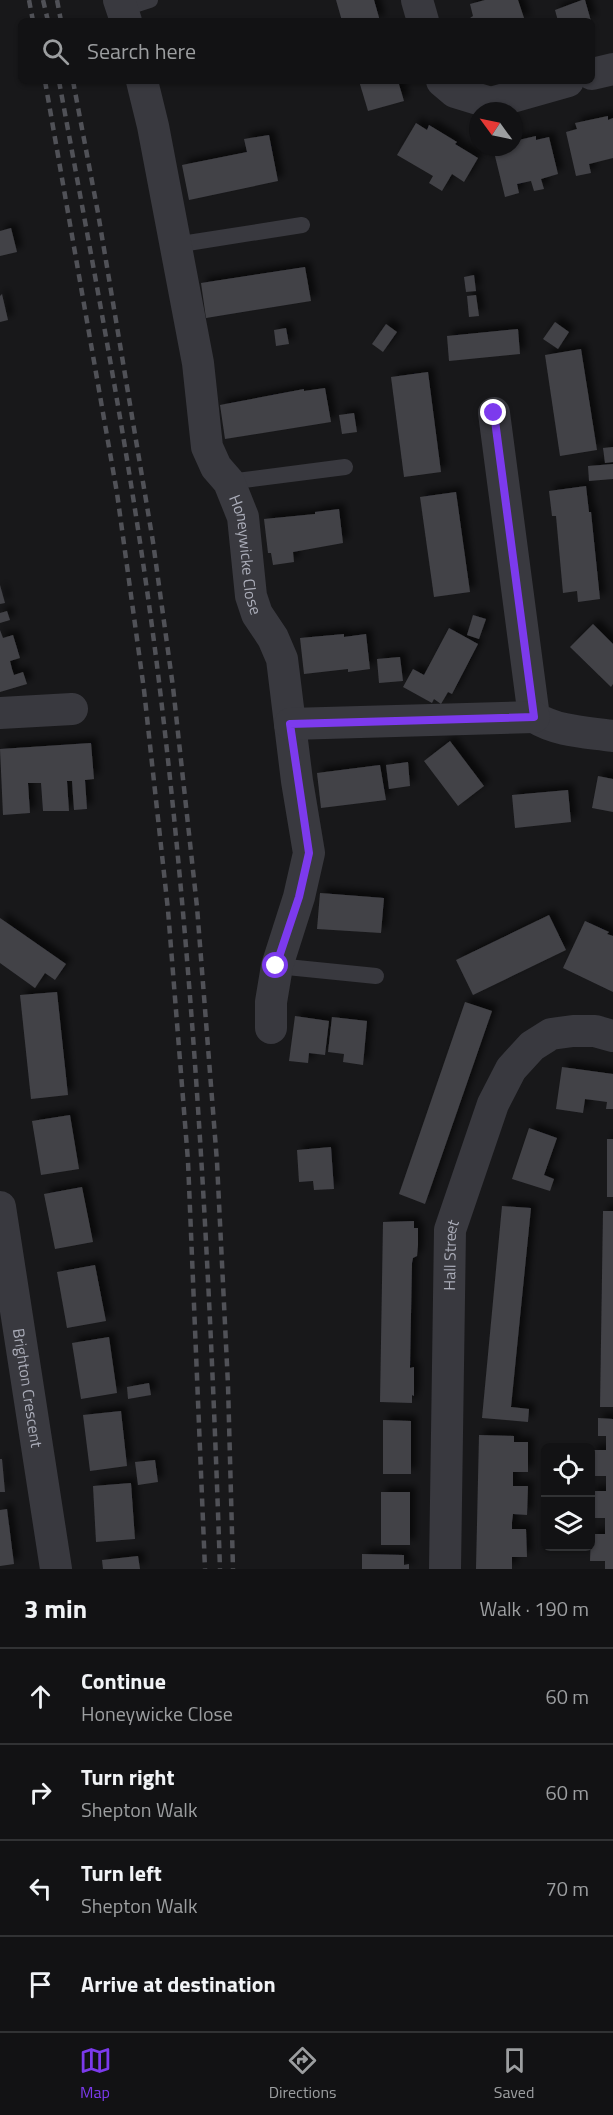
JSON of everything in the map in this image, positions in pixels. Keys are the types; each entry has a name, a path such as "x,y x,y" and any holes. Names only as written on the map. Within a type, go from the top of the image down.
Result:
{"street":[{"path":"417,0 422,18"},
{"path":"595,73 613,69"},
{"name":"Honeywicke Close","path":"143,84 153,126 198,363 207,447 216,467 229,482 243,517 251,596 256,614 273,638 282,659 309,853 299,897 276,966 271,1002 271,1028"},
{"path":"446,84 455,92 491,103 558,84"},
{"path":"494,413 534,717"},
{"path":"0,713 72,709"},
{"path":"290,724 534,717 561,729 613,736"},
{"name":"Hall Street","path":"446,1569 450,1230 494,1104 511,1070 532,1046 551,1034 595,1031 613,1036"},
{"name":"Brighton Crescent","path":"0,1207 56,1569"}],"lane":[{"path":"175,245 302,225"},
{"path":"229,482 345,467"},
{"path":"276,966 376,976"}],"building":[{"path":"336,0 374,0 379,18 341,18"},
{"path":"485,0 518,0 524,18 470,18 473,16 470,4"},
{"path":"585,0 590,18 557,18 555,10"},
{"path":"360,84 399,84 404,101 368,111"},
{"path":"608,116 608,120 613,118 613,158 589,164 591,173 576,176 566,132 577,129 575,123"},
{"path":"416,123 427,130 429,125 457,142 455,144 469,153 469,156 478,158 464,182 452,174 442,191 429,183 433,176 397,155"},
{"path":"269,135 278,181 189,200 182,165 247,152 244,139"},
{"path":"536,136 536,140 549,137 558,174 541,179 544,189 534,191 531,181 517,184 519,193 505,197 495,156 523,156 523,139"},
{"path":"11,228 17,252 0,256 0,231"},
{"path":"305,267 311,301 206,318 201,283"},
{"path":"474,275 476,291 466,292 464,277"},
{"path":"2,294 8,320 0,322 0,296"},
{"path":"476,295 479,316 469,317 467,296"},
{"path":"555,322 569,332 558,349 543,339"},
{"path":"386,324 397,332 383,352 372,344"},
{"path":"286,328 289,344 276,346 274,330"},
{"path":"518,329 520,354 449,361 447,336"},
{"path":"581,349 597,450 560,456 545,355"},
{"path":"428,372 441,472 404,477 391,377"},
{"path":"325,388 331,422 225,439 220,405 304,389 304,391"},
{"path":"354,413 357,432 342,434 339,415"},
{"path":"613,447 613,462 605,463 603,448"},
{"path":"613,464 613,479 589,481 588,466"},
{"path":"586,486 600,599 578,602 577,591 563,593 556,516 552,516 549,491"},
{"path":"456,492 470,592 434,597 420,497"},
{"path":"339,509 343,543 293,552 294,562 273,565 271,553 268,553 264,519"},
{"path":"0,585 5,603 0,604"},
{"path":"7,611 10,620 0,623 0,613"},
{"path":"473,615 486,619 479,639 467,635"},
{"path":"593,624 613,644 613,684 611,687 570,647"},
{"path":"449,628 478,644 452,694 448,692 441,704 434,699 432,703 403,687 413,669 424,675"},
{"path":"0,630 3,638 13,635 20,658 10,661 12,669 14,675 23,672 27,684 0,692"},
{"path":"344,634 344,637 366,634 370,669 304,674 300,638"},
{"path":"400,657 403,681 379,683 377,659"},
{"path":"450,741 484,786 458,806 424,761"},
{"path":"91,743 94,779 85,780 87,809 74,810 72,781 67,781 69,811 43,811 41,783 28,783 30,813 3,815 0,749"},
{"path":"408,762 410,786 389,789 386,765"},
{"path":"380,765 386,800 321,808 317,773"},
{"path":"598,776 613,779 613,812 592,808"},
{"path":"568,790 571,822 515,828 512,795"},
{"path":"320,893 384,898 381,933 317,929"},
{"path":"549,915 566,950 473,995 456,960"},
{"path":"0,918 66,964 55,980 45,973 35,988 0,963"},
{"path":"585,921 613,936 613,992 563,968"},
{"path":"57,992 68,1095 31,1099 20,995"},
{"path":"465,1002 492,1011 425,1204 399,1194"},
{"path":"295,1016 329,1021 325,1055 309,1053 308,1063 289,1061"},
{"path":"332,1017 367,1021 363,1065 343,1062 344,1054 328,1052"},
{"path":"562,1067 613,1074 613,1109 606,1109 607,1102 585,1099 583,1113 556,1109"},
{"path":"70,1115 79,1169 41,1175 32,1121"},
{"path":"529,1128 557,1138 544,1175 554,1179 550,1191 512,1179"},
{"path":"607,1139 613,1139 613,1197 607,1197"},
{"path":"331,1147 334,1189 314,1190 313,1181 299,1182 297,1150"},
{"path":"82,1187 93,1242 55,1249 44,1194"},
{"path":"502,1206 531,1208 511,1407 529,1409 528,1422 482,1418"},
{"path":"603,1211 613,1211 613,1407 600,1407"},
{"path":"414,1221 414,1228 418,1228 418,1245 417,1256 413,1258 412,1263 410,1368 414,1367 414,1396 412,1395 412,1403 380,1402 383,1222"},
{"path":"95,1265 106,1321 67,1328 57,1272"},
{"path":"109,1337 117,1393 81,1399 72,1343"},
{"path":"149,1383 151,1395 128,1399 127,1387"},
{"path":"121,1411 127,1466 90,1471 83,1415"},
{"path":"598,1418 613,1419 613,1569 605,1569 605,1561 590,1561 590,1551 595,1551 595,1534 605,1534 605,1518 595,1518 595,1491 606,1491 606,1476 595,1476 595,1450 606,1450 606,1436 598,1436"},
{"path":"383,1420 411,1421 411,1474 383,1474"},
{"path":"479,1435 514,1436 514,1442 528,1442 528,1472 513,1472 513,1486 528,1486 527,1515 513,1514 512,1522 512,1529 526,1529 527,1557 512,1557 512,1569 476,1569"},
{"path":"0,1459 2,1459 5,1492 0,1492"},
{"path":"155,1460 158,1482 138,1485 135,1462"},
{"path":"131,1483 135,1539 96,1542 93,1486"},
{"path":"381,1492 410,1492 410,1545 381,1545"},
{"path":"7,1509 14,1564 0,1566 0,1510"},
{"path":"362,1554 404,1555 404,1565 409,1564 409,1569 362,1569"},
{"path":"138,1556 140,1569 103,1569 102,1560"}],"railway":[{"path":"29,0 32,18"},
{"path":"43,0 47,18"},
{"path":"57,0 60,18"},
{"path":"46,84 117,493 144,690 168,910 188,1161 205,1569"},
{"path":"60,84 139,537 172,800 192,1019 206,1239 220,1569"},
{"path":"74,84 98,213 153,542 173,687 197,907 217,1162 228,1385 233,1569"}],"route":[{"path":"276,966 299,897 309,853 290,724 534,717 494,413"}]}
